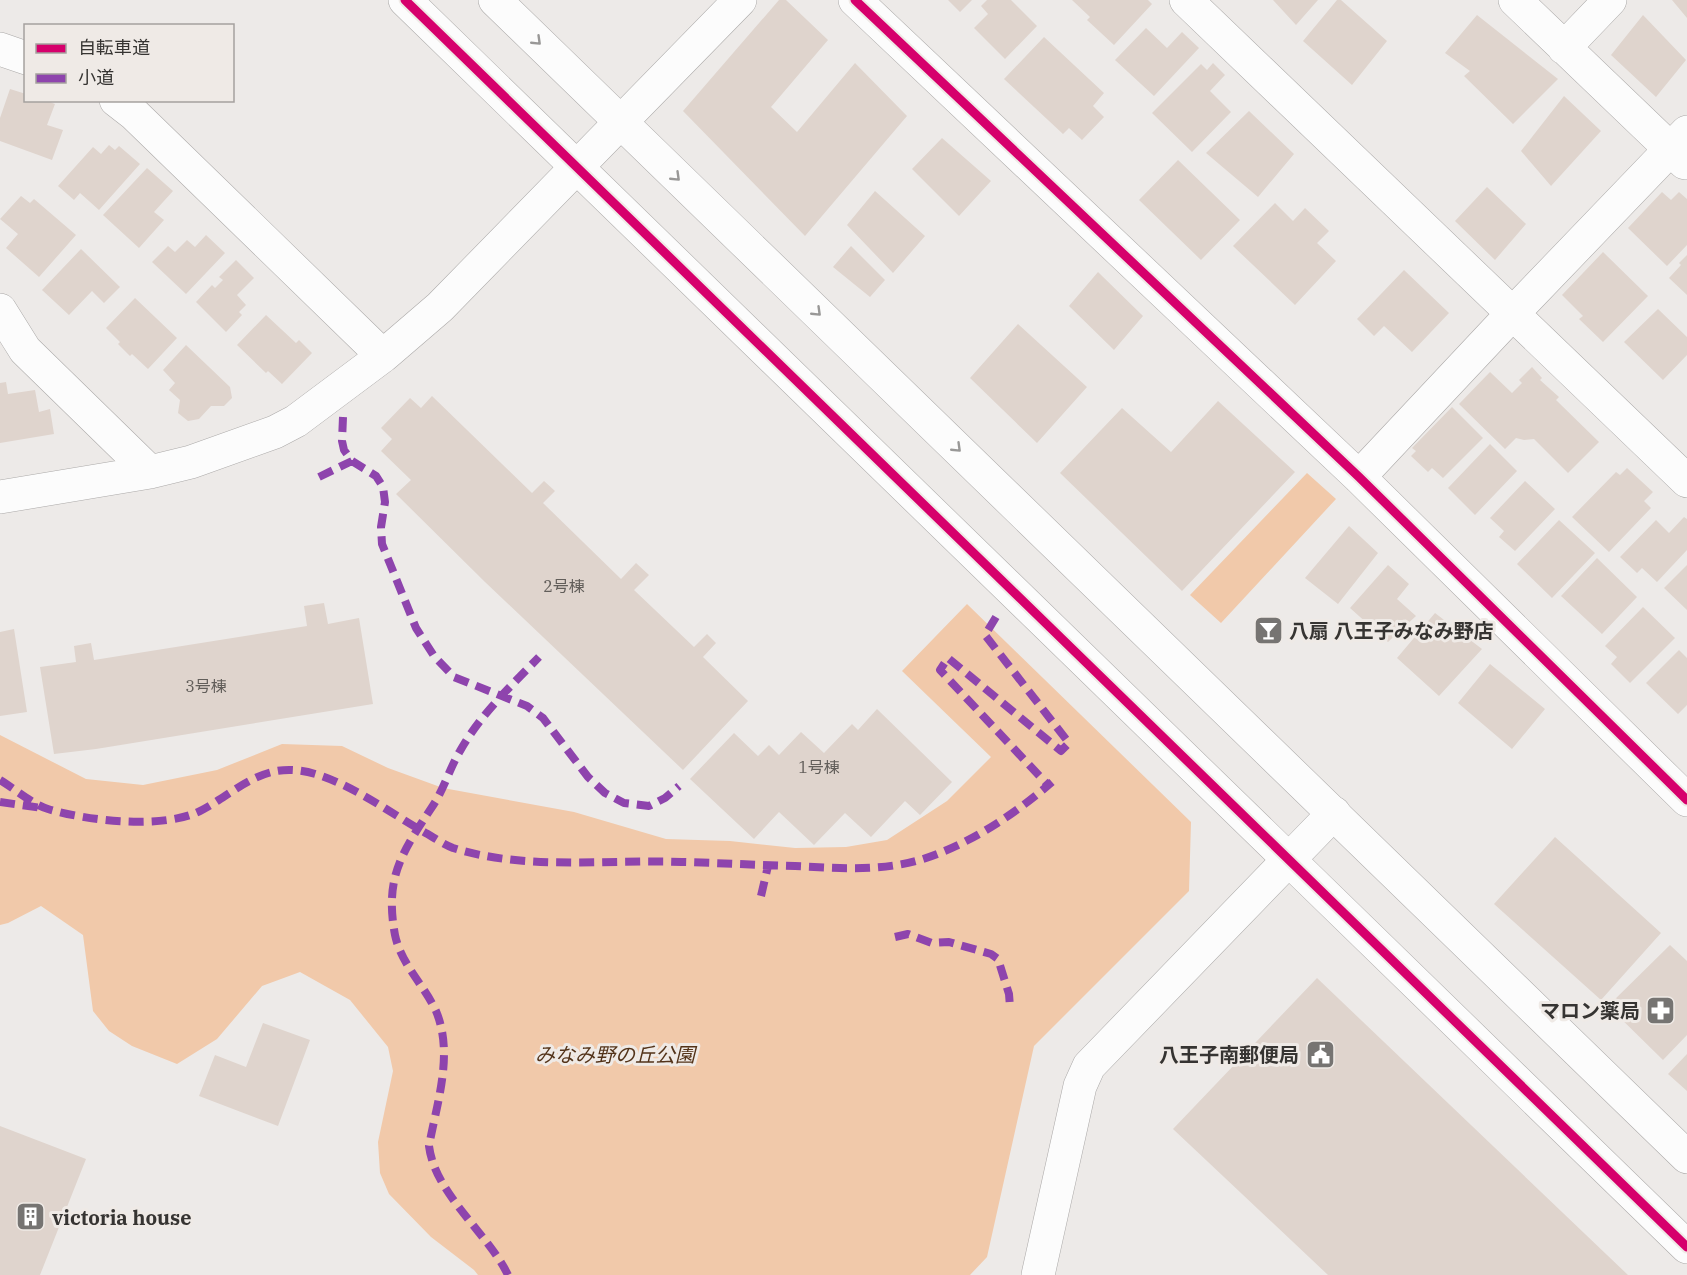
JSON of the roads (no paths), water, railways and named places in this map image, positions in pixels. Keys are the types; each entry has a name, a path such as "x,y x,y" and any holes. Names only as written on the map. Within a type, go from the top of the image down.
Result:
{"street":[{"path":"405,0 1687,1247"},
{"path":"495,0 1687,1157"},
{"path":"0,497 150,472 191,462 275,432 296,421 383,356 440,307 740,0"},
{"path":"855,0 1359,477 1687,800"},
{"path":"1186,0 1687,481"},
{"path":"1359,477 1513,313 1682,148 1564,48 1515,0"},
{"path":"1564,48 1610,0"},
{"path":"0,49 24,57"},
{"path":"119,102 134,114 383,356"},
{"path":"0,310 25,350 150,472"},
{"path":"1038,1275 1080,1086 1089,1066 1334,813"}],"place":[{"name":"八扇 八王子みなみ野店","path":"1268,630"},
{"name":"マロン薬局","path":"1661,1010"},
{"name":"八王子南郵便局","path":"1320,1054"},
{"name":"victoria house","path":"31,1217"}],"park label":[{"name":"みなみ野の丘公園","path":"615,1054"}]}
